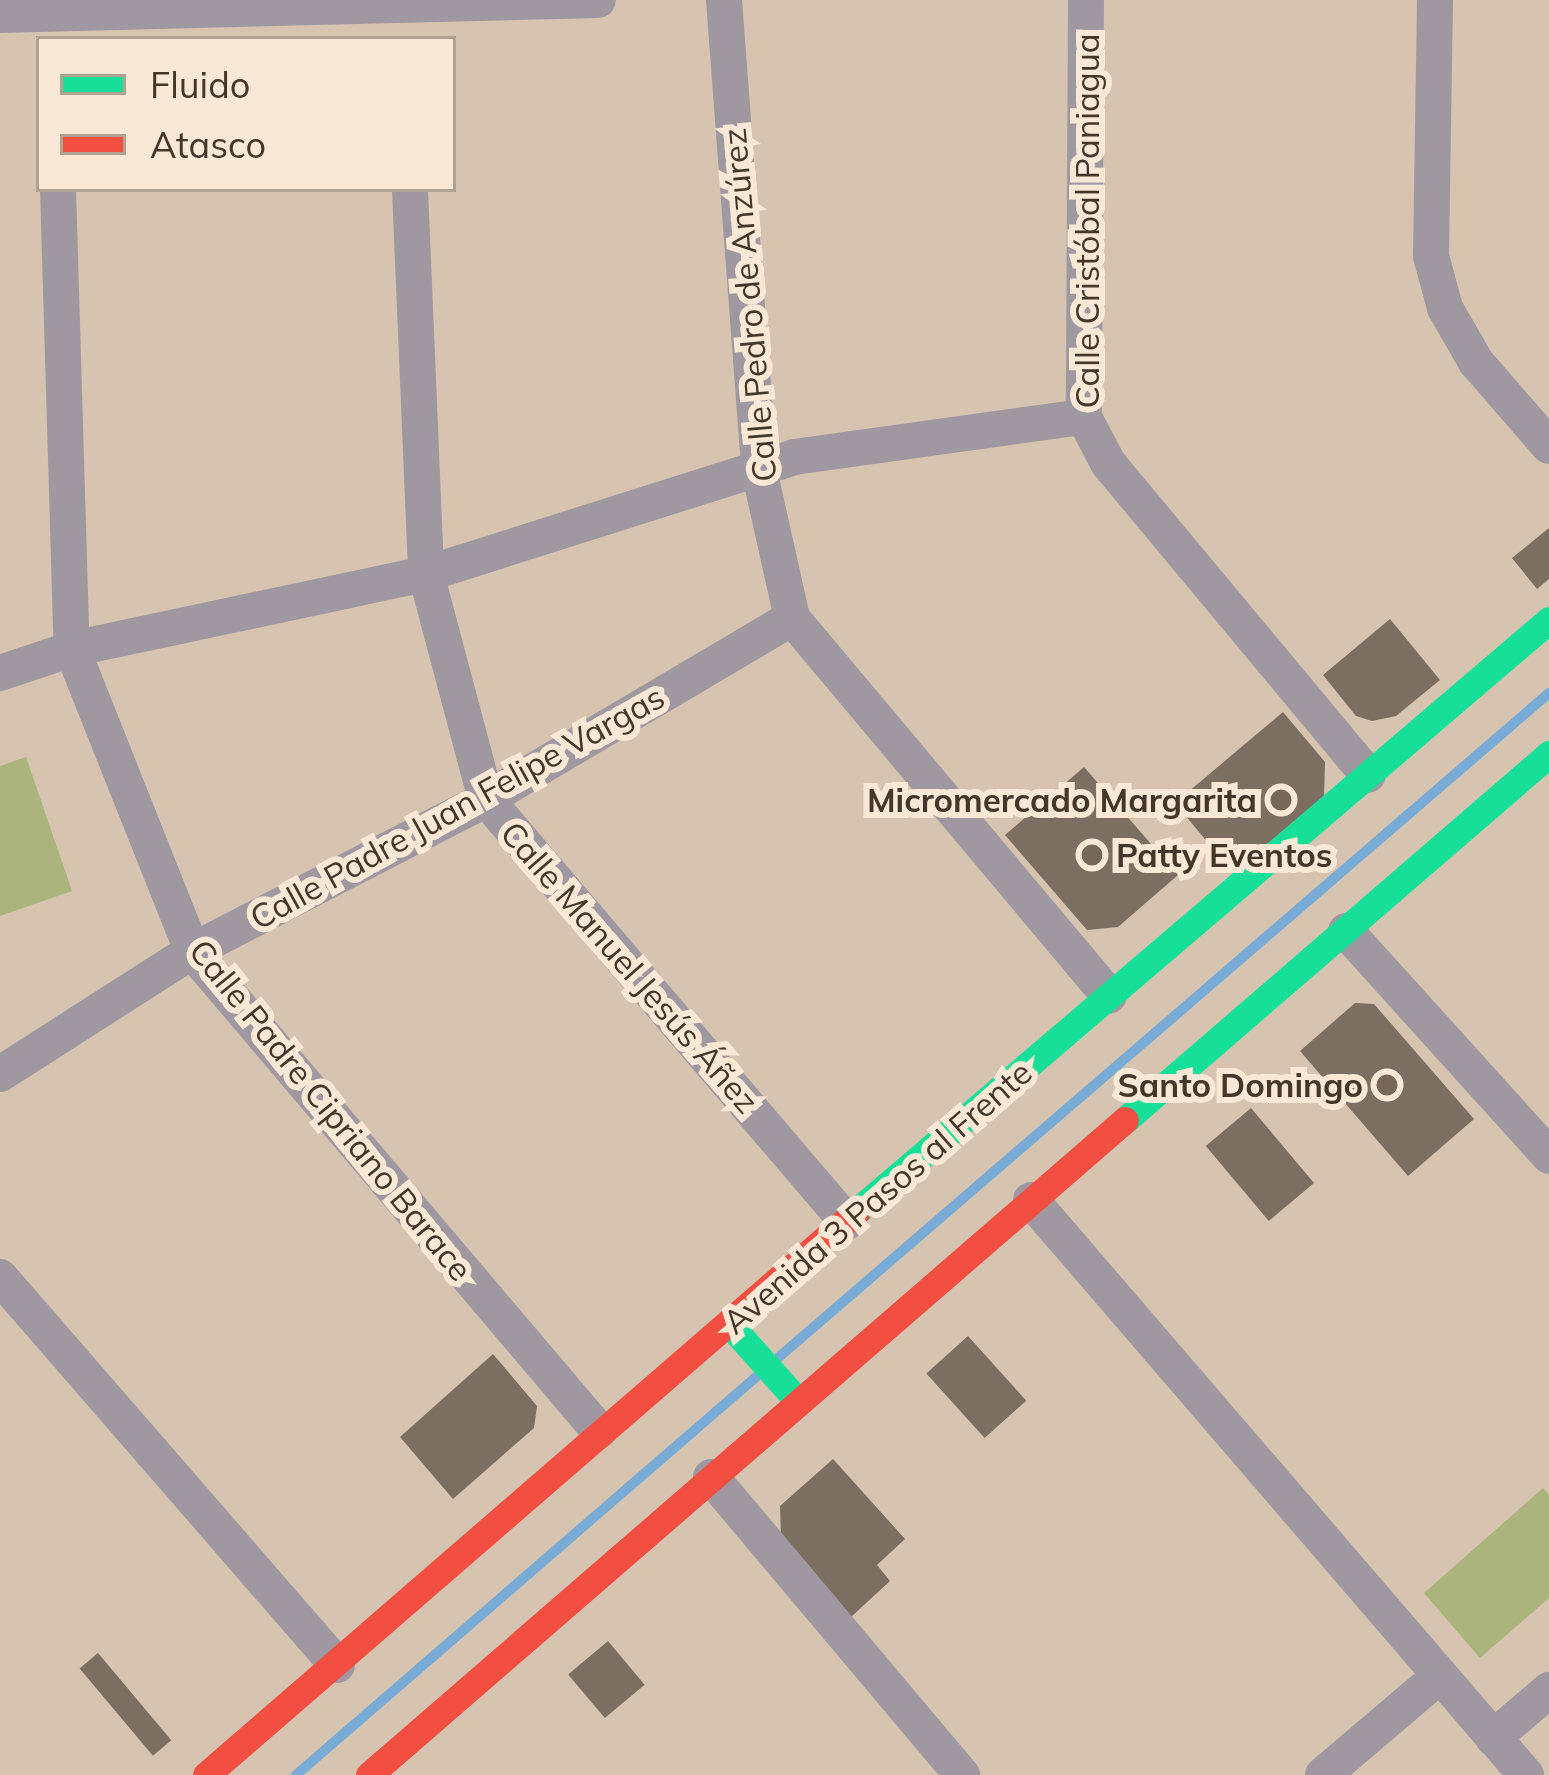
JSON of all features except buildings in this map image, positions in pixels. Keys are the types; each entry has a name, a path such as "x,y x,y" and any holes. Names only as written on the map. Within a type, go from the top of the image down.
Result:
{"main road":[{"name":"Avenida 3 Pasos al Frente","path":"206,1775 599,1431 738,1335 848,1222 1549,620"},
{"path":"369,1775 407,1763 711,1477 789,1391 1031,1200 1549,754"},
{"path":"738,1335 789,1391"}],"street":[{"path":"0,15 52,26 403,15 598,0"},
{"name":"Calle Pedro de Anzúrez","path":"724,0 759,470 792,618 1109,996"},
{"name":"Calle Cristóbal Paniagua","path":"1087,0 1084,417 1108,463 1368,775"},
{"path":"1435,0 1431,256 1445,308 1476,362 1549,446"},
{"name":"Calle Padre Cipriano Barace","path":"58,192 72,650 192,950 599,1431"},
{"name":"Calle Manuel Jesús Áñez","path":"410,192 426,574 486,799 848,1222"},
{"path":"0,673 72,650 426,574 794,457 1084,417"},
{"name":"Calle Padre Juan Felipe Vargas","path":"0,1074 192,950 486,799 792,618"},
{"path":"1346,931 1549,1156"},
{"path":"1031,1200 1526,1775"},
{"path":"0,1277 337,1665"},
{"path":"711,1477 962,1775"},
{"path":"1323,1775 1438,1677"},
{"path":"1493,1738 1549,1690"}],"green space":[{"path":"26,757 72,891 0,916 0,766"},
{"path":"1543,1488 1549,1495 1549,1598 1480,1658 1424,1593"}],"waterway":[{"path":"779,1357 1549,693"},
{"path":"296,1775 756,1377"}],"traffic: fast":[{"path":"857,1211 1549,620"},
{"path":"1125,1120 1549,754"},
{"path":"729,1324 797,1400"}],"traffic: jam":[{"path":"369,1775 1125,1120"},
{"path":"206,1775 857,1211"}],"place":[{"name":"Micromercado Margarita","path":"1281,800"},
{"name":"Patty Eventos","path":"1092,855"},
{"name":"Santo Domingo","path":"1387,1085"}]}
